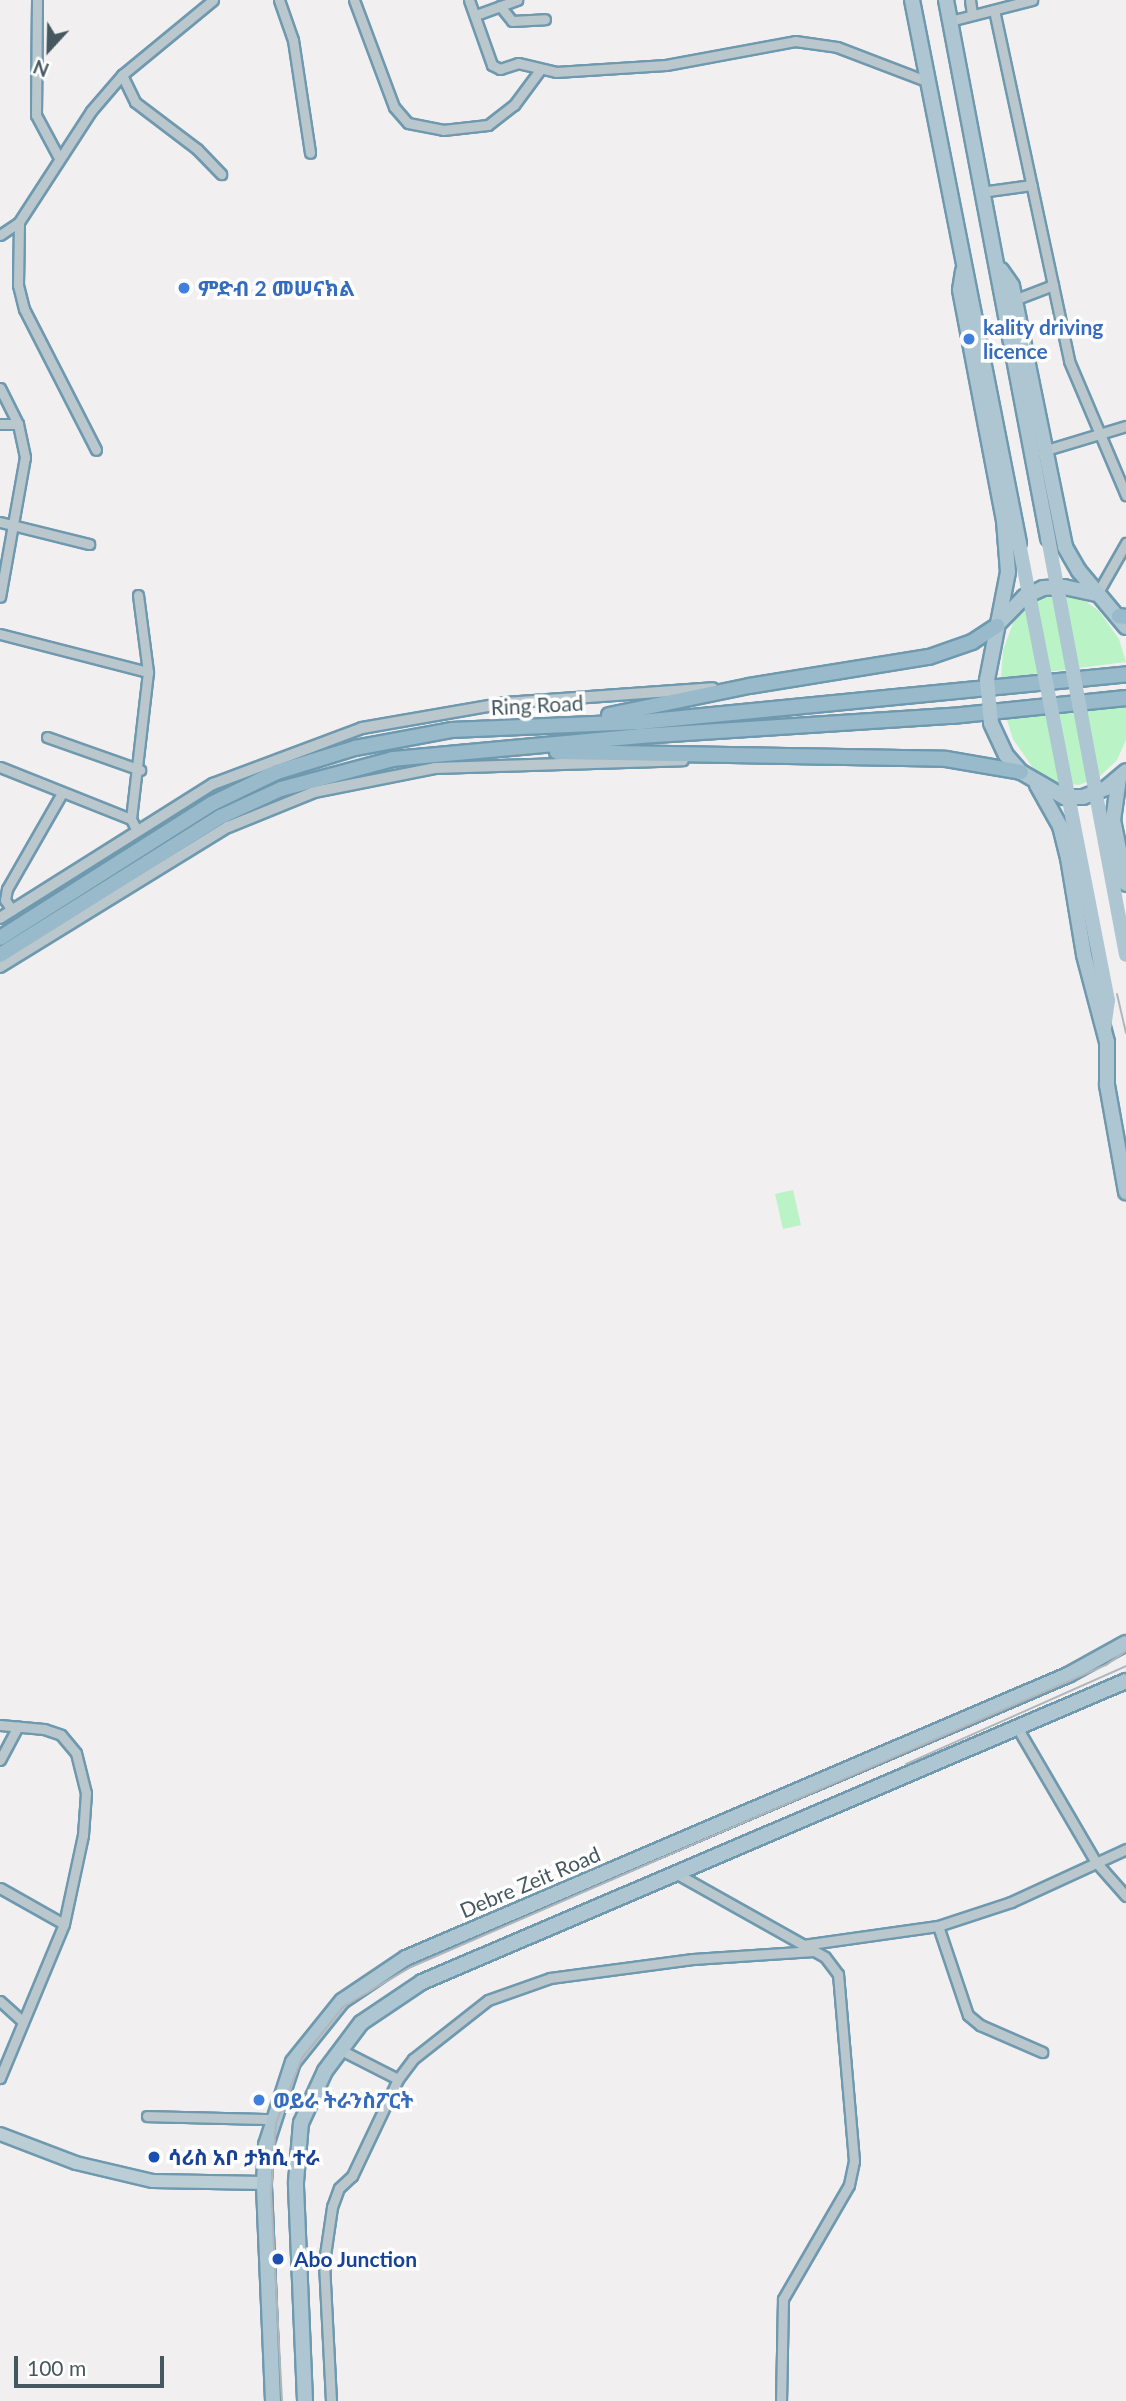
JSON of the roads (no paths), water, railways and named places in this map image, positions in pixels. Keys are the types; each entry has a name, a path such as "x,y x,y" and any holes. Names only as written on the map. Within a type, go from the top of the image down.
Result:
{"highway":[{"path":"556,725 749,686 929,657 972,642 997,626"},
{"name":"Ring Road","path":"0,938 211,804 276,772 419,734 907,698 1126,674"},
{"name":"Ring Road","path":"0,955 220,817 281,789 393,759 504,748 952,716 1126,698"},
{"path":"504,748 528,752 658,750 721,758 946,759 1021,772"}],"main road":[{"path":"912,0 1108,1000 1104,1029 1107,1085 1126,1192"},
{"path":"946,0 981,192 1000,269 1126,956"},
{"path":"964,266 960,290 1006,545 1008,572 987,680 991,723 1006,755 1021,772 1037,785 1064,797 1083,797 1123,774"},
{"path":"1000,269 1012,286 1043,451 1065,547 1097,594 1124,620"},
{"path":"997,626 1011,608 1043,588 1063,587 1097,594"},
{"path":"1123,774 1113,820 1126,884"},
{"path":"1037,785 1060,827 1084,955 1104,1029"},
{"name":"Debre Zeit Road","path":"273,2401 264,2183 271,2119 293,2062 342,2001 384,1970 1068,1675 1126,1643"},
{"path":"305,2401 297,2156 306,2111 339,2049 381,2007 422,1982 679,1875 1126,1681"},
{"path":"0,2134 76,2163 153,2181 264,2183"}],"street":[{"path":"37,0 36,115 59,158"},
{"path":"0,235 19,222 59,158 122,75 213,0"},
{"path":"279,0 293,40 310,153"},
{"path":"354,0 394,107 408,123 443,130 488,125 514,105 540,70"},
{"path":"470,0 495,68 518,63 540,70 680,63 805,42 837,47 926,81"},
{"path":"476,15 517,0"},
{"path":"970,0 972,15"},
{"path":"950,21 1032,0"},
{"path":"500,6 512,21 545,19"},
{"path":"994,10 1069,361 1126,495"},
{"path":"122,75 135,102 197,149 220,174"},
{"path":"981,192 1032,185"},
{"path":"19,222 18,285 24,309 96,450"},
{"path":"1014,300 1053,285"},
{"path":"0,388 18,424 25,457 0,597"},
{"path":"0,425 18,424"},
{"path":"1043,451 1098,432 1126,426"},
{"path":"0,522 89,544"},
{"path":"1097,594 1126,543"},
{"path":"137,831 131,819 140,771 148,672 138,595"},
{"path":"0,634 148,672"},
{"path":"0,918 213,784 362,728 505,704 749,686"},
{"path":"47,737 140,771"},
{"path":"0,967 228,827 314,792 435,768 721,758"},
{"path":"0,767 131,819"},
{"path":"12,911 5,900 5,882 62,793"},
{"path":"0,1725 61,1735 73,1748 82,1773 86,1815 64,1924 0,2078"},
{"path":"0,1760 18,1726"},
{"path":"1018,1728 1098,1865 1126,1896"},
{"path":"803,1945 938,1926 1098,1865 1126,1849"},
{"path":"679,1875 814,1951 834,1964 838,1974 854,2161 849,2185 783,2299 781,2401"},
{"path":"0,1888 64,1924"},
{"path":"938,1926 968,2015 980,2025 1042,2052"},
{"path":"331,2401 324,2262 327,2230 337,2193 352,2176 398,2080 413,2059 481,2004 550,1978 693,1959 814,1951"},
{"path":"0,2001 22,2021"},
{"path":"339,2049 398,2080"},
{"path":"147,2116 271,2119"}],"tram line":[{"path":"1117,994 1126,1033"},
{"path":"282,2401 271,2194 276,2123 302,2058 343,2007 411,1967 1106,1665 1126,1651"},
{"path":"906,1764 1126,1666"}],"place":[{"name":"ምድብ 2 መሠናክል","path":"184,288"},
{"name":"kality driving licence","path":"969,339"},
{"name":"ወይራ ትራንስፖርት","path":"259,2100"},
{"name":"ሳሪስ አቦ ታክሲ ተራ","path":"154,2157"},
{"name":"Abo Junction","path":"278,2259"}]}
